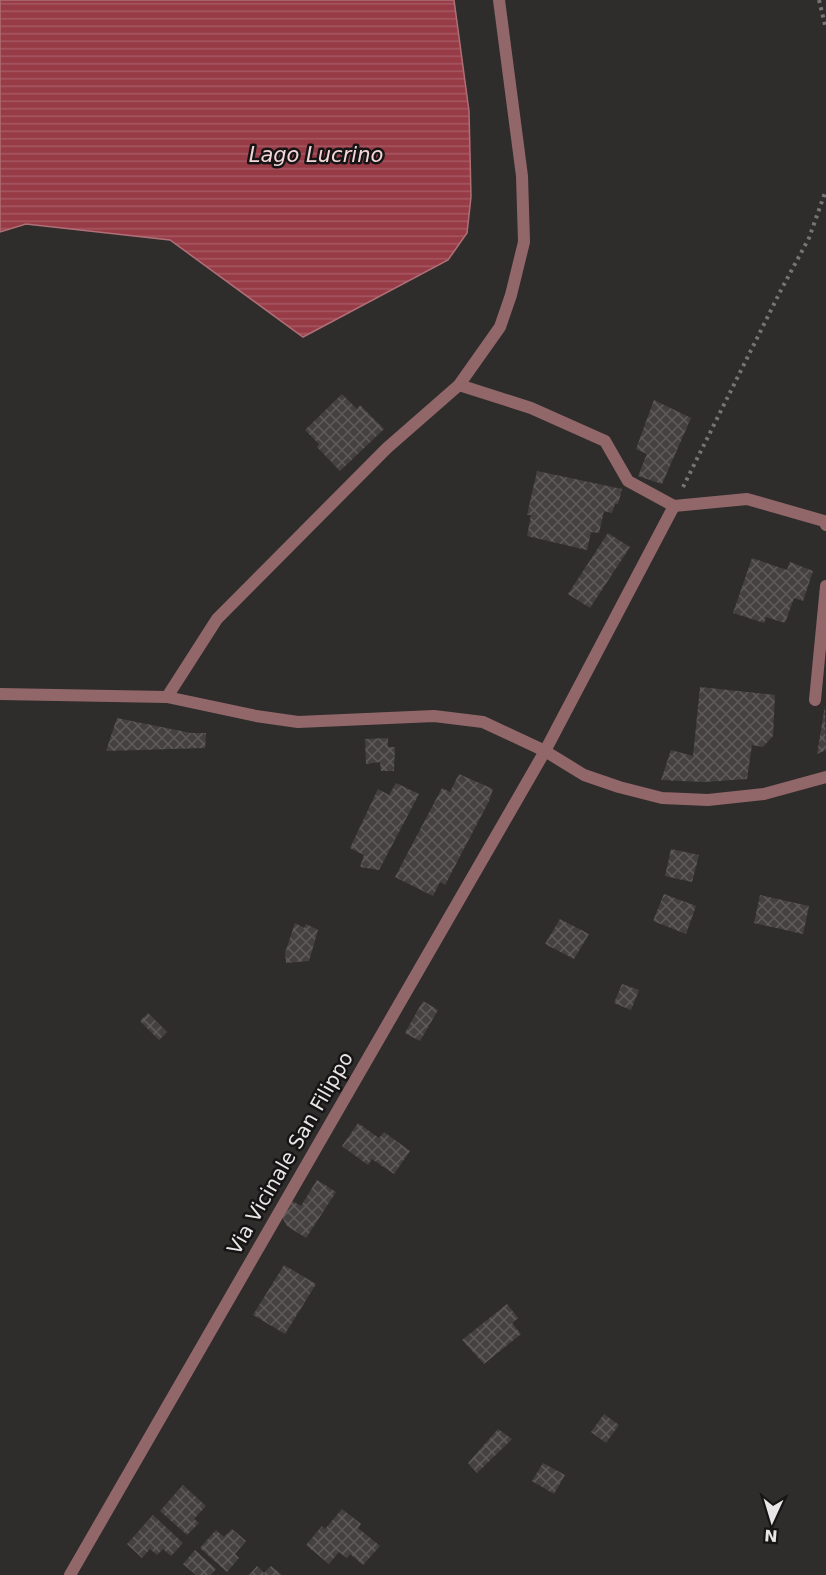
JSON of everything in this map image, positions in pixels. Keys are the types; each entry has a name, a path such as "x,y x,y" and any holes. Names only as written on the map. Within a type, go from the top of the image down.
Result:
{"street":[{"path":"167,697 217,619 387,448 459,385 500,327 511,295 524,242 522,176 499,0"},
{"path":"459,385 531,408 605,441 628,481 674,506 747,499 824,520 826,525"},
{"name":"Via Vicinale San Filippo","path":"70,1575 544,751 674,506"},
{"path":"815,700 826,586"},
{"path":"0,694 167,697 256,716 298,722 434,716 483,723 544,751 584,775 662,798 708,800 764,794 826,777"}],"path":[{"path":"819,0 826,29"},
{"path":"674,506 809,238 826,190"}],"water":[{"name":"Lago Lucrino","path":"0,0 454,0 469,111 471,197 467,233 448,260 303,337 170,240 26,224 0,232"}],"building":[{"path":"342,394 357,409 360,405 384,429 340,471 317,447 319,444 305,430"},
{"path":"654,400 691,418 662,484 638,476 647,454 636,449"},
{"path":"537,471 622,489 618,504 615,504 612,513 604,511 599,533 591,532 587,550 527,536 531,515 527,515"},
{"path":"608,533 630,547 590,608 568,594"},
{"path":"752,558 787,570 790,562 813,571 803,601 794,598 785,623 766,617 764,623 733,613"},
{"path":"700,687 775,695 773,736 763,747 752,745 747,779 704,782 661,780 671,750 693,756"},
{"path":"825,706 826,750 817,754"},
{"path":"117,718 191,733 206,733 205,748 106,751"},
{"path":"388,738 388,747 395,747 394,771 381,771 380,762 366,764 365,739"},
{"path":"459,774 493,789 445,885 440,882 433,896 395,877 442,788 450,792"},
{"path":"396,783 419,794 379,870 360,867 364,855 350,848 378,789 389,795"},
{"path":"671,849 699,855 692,882 665,876"},
{"path":"664,894 696,906 686,934 653,921"},
{"path":"760,895 809,906 803,934 754,923"},
{"path":"560,919 589,934 574,959 545,944"},
{"path":"295,923 304,928 306,924 318,930 309,961 286,963 285,953"},
{"path":"622,984 639,990 631,1010 614,1003"},
{"path":"423,1001 438,1010 420,1041 405,1033"},
{"path":"148,1013 167,1032 159,1040 140,1021"},
{"path":"358,1123 379,1138 384,1132 410,1151 394,1174 372,1159 368,1165 342,1146"},
{"path":"317,1180 336,1192 306,1238 287,1226 282,1217 292,1201 301,1206"},
{"path":"284,1265 316,1284 285,1334 253,1315"},
{"path":"507,1304 518,1318 512,1323 521,1334 484,1364 462,1340"},
{"path":"604,1414 619,1425 606,1443 591,1432"},
{"path":"498,1429 512,1439 477,1473 468,1463"},
{"path":"543,1463 565,1475 554,1494 532,1481"},
{"path":"183,1485 206,1506 194,1519 199,1523 187,1535 160,1511"},
{"path":"342,1509 361,1524 358,1528 380,1546 363,1565 350,1554 347,1558 339,1552 329,1564 306,1545 322,1526 325,1529"},
{"path":"153,1515 183,1543 171,1556 163,1549 157,1555 150,1549 142,1558 127,1544"},
{"path":"232,1529 246,1541 235,1554 239,1558 227,1572 200,1548 216,1530 224,1537"},
{"path":"195,1550 216,1569 211,1575 196,1575 183,1564"},
{"path":"257,1566 264,1573 271,1566 282,1575 249,1575"}]}
